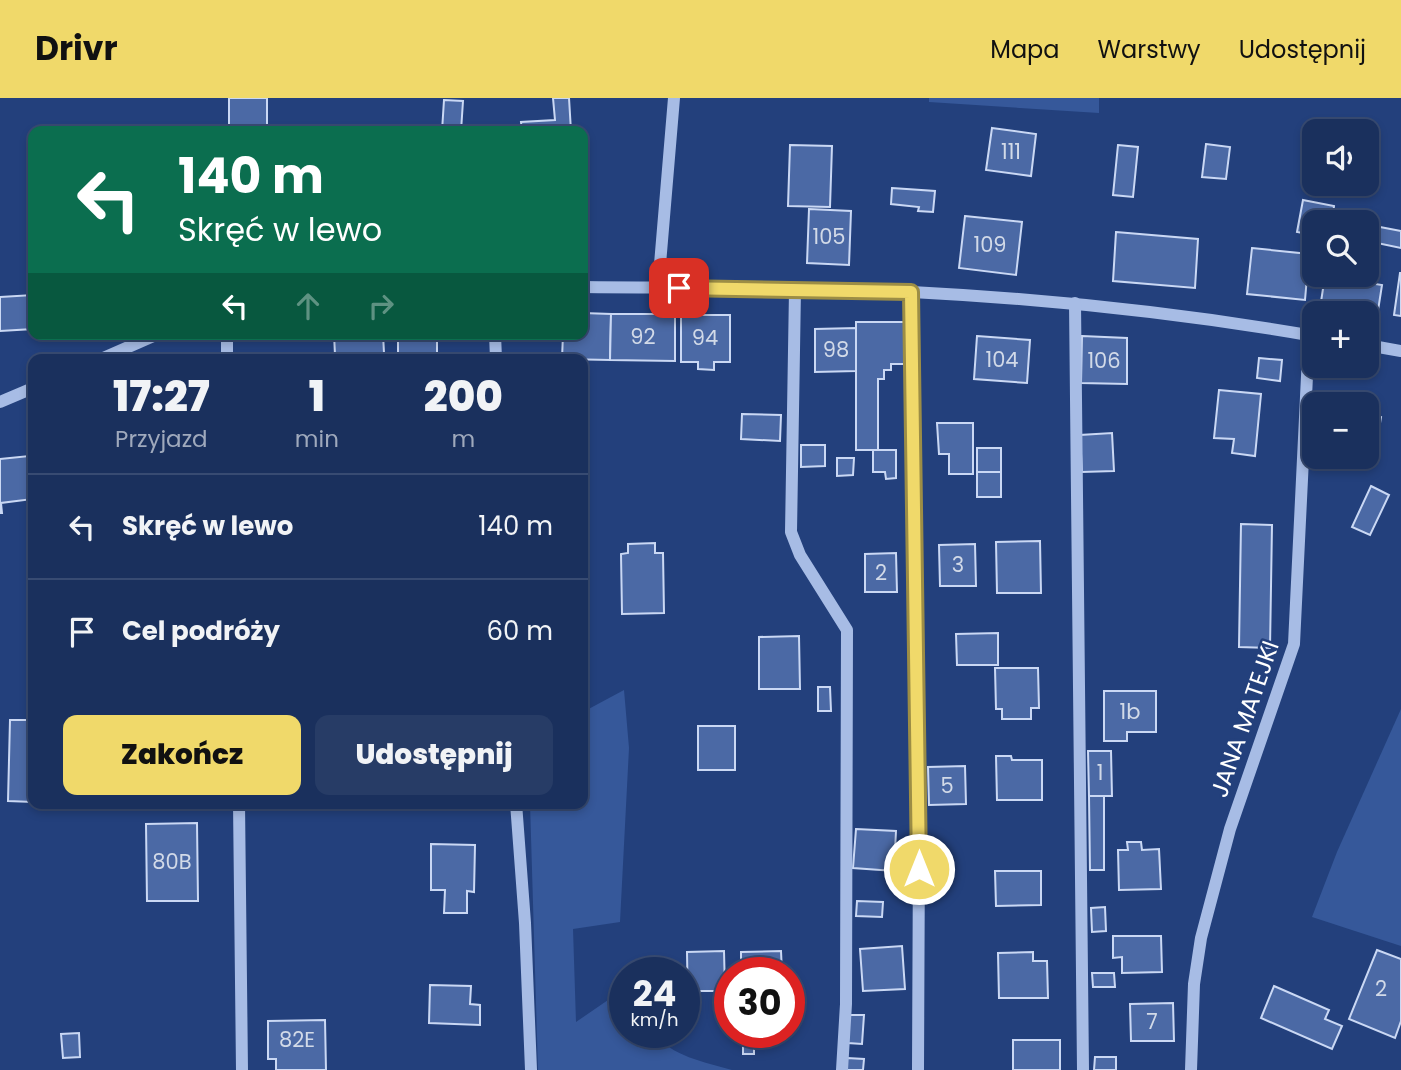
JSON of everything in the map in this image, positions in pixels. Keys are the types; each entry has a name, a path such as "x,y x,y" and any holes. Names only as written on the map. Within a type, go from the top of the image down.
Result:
{"street":[{"path":"658,288 674,98"},
{"path":"588,287 911,292 1076,303 1302,333"},
{"path":"794,289 791,532 800,555 847,630 846,990 842,1070"},
{"path":"911,292 919,844 918,1070"},
{"path":"1076,303 1083,1070"},
{"path":"112,354 144,340"},
{"path":"1379,347 1401,351"},
{"name":"JANA MATEJKI","path":"1191,1070 1194,984 1201,938 1230,830 1294,644 1309,378"},
{"path":"0,402 28,390"},
{"path":"239,809 242,1070"},
{"path":"516,809 525,923 531,1070"}],"shaded area":[{"path":"929,98 1099,98 1099,113 929,102"},
{"path":"624,690 629,748 620,922 573,929 576,1022 609,999 609,1048 671,1048 699,1061 732,1070 538,1070 530,809 588,809 588,709"},
{"path":"1401,709 1401,946 1312,917 1337,852"}],"building":[{"path":"229,98 267,98 267,126 229,126"},
{"path":"553,98 569,98 571,126 521,126 521,122 555,120"},
{"path":"444,100 463,101 461,126 442,126"},
{"path":"992,128 1036,134 1031,176 986,170"},
{"path":"1206,144 1230,147 1226,179 1202,177"},
{"path":"790,145 832,146 830,207 788,206"},
{"path":"1118,145 1138,147 1133,197 1113,195"},
{"path":"892,188 935,191 933,212 918,211 919,207 891,204"},
{"path":"1303,200 1334,206 1334,210 1302,210 1302,233 1297,232"},
{"path":"809,209 851,211 849,265 807,263"},
{"path":"965,216 1022,222 1016,275 959,268"},
{"path":"1380,227 1401,231 1401,248 1379,243"},
{"path":"1116,232 1198,239 1195,288 1113,281"},
{"path":"1252,248 1302,253 1302,287 1306,287 1305,300 1247,294"},
{"path":"1401,273 1401,316 1394,315"},
{"path":"1382,285 1379,304 1379,301 1321,301 1323,287"},
{"path":"28,295 28,329 0,331 0,297"},
{"path":"588,313 611,314 610,360 588,360 588,354 562,354 563,340 588,340"},
{"path":"611,314 675,314 675,361 610,360"},
{"path":"681,315 730,315 730,362 714,362 714,370 698,369 698,362 681,362"},
{"path":"856,322 904,322 904,364 891,364 891,370 884,370 884,379 878,379 878,450 856,450"},
{"path":"856,328 856,371 815,372 815,329"},
{"path":"977,336 1030,340 1027,383 974,379"},
{"path":"1082,336 1127,338 1127,384 1081,383"},
{"path":"334,340 383,340 384,353 335,354"},
{"path":"398,340 437,340 437,354 398,354"},
{"path":"1259,358 1282,360 1280,381 1257,378"},
{"path":"1219,390 1261,394 1255,456 1232,453 1234,439 1214,438"},
{"path":"742,414 781,415 780,441 741,439"},
{"path":"937,423 973,423 973,474 949,474 949,454 939,454"},
{"path":"1112,433 1114,471 1082,472 1080,435"},
{"path":"801,445 825,445 825,466 801,467"},
{"path":"977,448 1001,448 1001,472 977,472"},
{"path":"873,450 896,450 896,478 886,479 885,472 873,472"},
{"path":"28,456 28,500 1,503 2,513 0,513 0,459"},
{"path":"837,458 854,458 853,475 837,476"},
{"path":"977,472 1001,472 1001,497 977,497"},
{"path":"1371,486 1389,495 1370,535 1352,527"},
{"path":"1241,524 1272,525 1270,648 1239,647"},
{"path":"1040,541 1041,593 997,593 996,542"},
{"path":"655,543 655,553 663,553 664,613 622,614 621,554 628,553 628,544"},
{"path":"975,544 976,586 940,586 939,545"},
{"path":"896,553 897,592 865,592 865,554"},
{"path":"998,633 998,665 957,665 956,634"},
{"path":"799,636 800,689 759,689 759,637"},
{"path":"995,668 1038,668 1039,708 1031,708 1031,719 1002,719 1002,709 996,709"},
{"path":"818,687 830,687 831,711 818,711"},
{"path":"1104,691 1156,691 1156,732 1127,732 1127,741 1104,741"},
{"path":"10,720 28,720 28,802 8,801"},
{"path":"698,726 735,726 735,770 698,770"},
{"path":"1088,751 1111,751 1112,796 1089,796"},
{"path":"996,756 1011,756 1012,760 1042,760 1042,800 997,800"},
{"path":"965,766 966,804 929,805 928,767"},
{"path":"1089,796 1104,796 1104,870 1090,870"},
{"path":"197,823 198,901 147,901 146,824"},
{"path":"856,829 896,831 894,871 853,868"},
{"path":"1127,842 1141,842 1142,850 1159,849 1161,889 1119,890 1118,850 1128,850"},
{"path":"431,844 475,845 474,892 467,891 467,913 444,913 445,890 431,890"},
{"path":"995,871 1041,871 1041,905 996,906"},
{"path":"857,901 883,902 882,917 856,916"},
{"path":"1105,907 1106,931 1092,932 1091,908"},
{"path":"1113,936 1161,936 1162,972 1122,973 1122,957 1113,958"},
{"path":"902,946 905,989 863,991 860,949"},
{"path":"1377,950 1401,959 1401,1021 1395,1038 1349,1019"},
{"path":"724,951 724,957 714,957 714,991 700,991 700,957 687,957 687,952"},
{"path":"781,951 781,957 741,957 741,952"},
{"path":"1033,952 1033,961 1047,961 1048,998 999,998 998,953"},
{"path":"1092,973 1114,973 1115,987 1093,987"},
{"path":"430,985 471,986 470,1004 480,1005 480,1025 429,1023"},
{"path":"1274,986 1329,1010 1325,1019 1342,1026 1332,1049 1261,1018"},
{"path":"1173,1003 1174,1041 1131,1041 1130,1004"},
{"path":"849,1015 864,1015 862,1044 848,1043"},
{"path":"325,1020 326,1070 276,1070 276,1059 268,1059 268,1021"},
{"path":"79,1033 80,1057 63,1058 61,1034"},
{"path":"1013,1040 1060,1040 1060,1070 1013,1070"},
{"path":"743,1048 754,1048 754,1054 743,1054"},
{"path":"1095,1057 1116,1057 1116,1070 1094,1070"},
{"path":"847,1058 864,1059 863,1070 846,1070"}],"route":[{"path":"679,288 911,292 919,869"}]}
